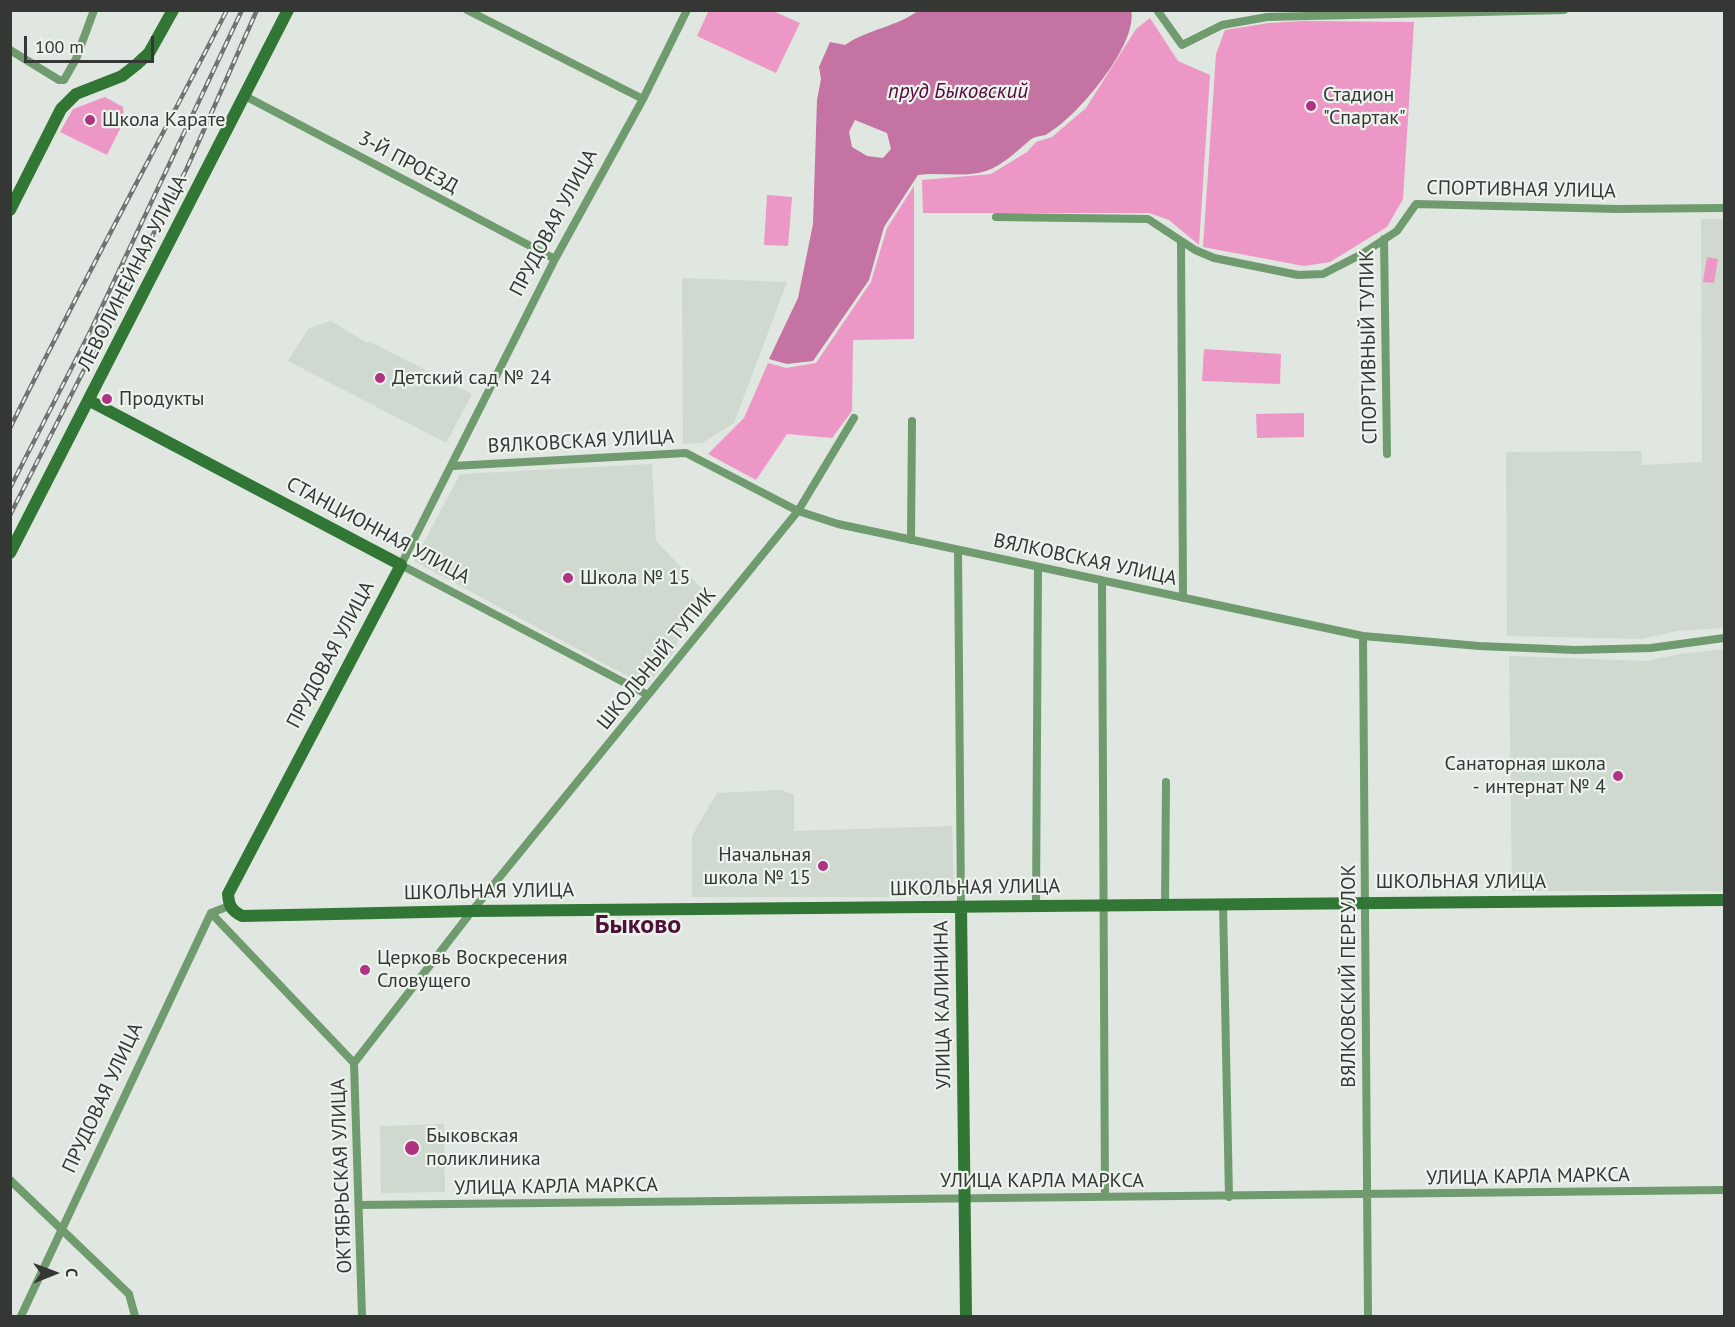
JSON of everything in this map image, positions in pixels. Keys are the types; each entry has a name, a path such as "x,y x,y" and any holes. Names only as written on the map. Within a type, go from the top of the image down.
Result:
{"main road":[{"path":"10,210 61,109 76,94 122,76 136,65 149,53 173,10"},
{"name":"ЛЕВОЛИНЕЙНАЯ УЛИЦА","path":"10,553 90,401 288,10"},
{"name":"СТАНЦИОННАЯ УЛИЦА","path":"90,401 401,565"},
{"name":"ПРУДОВАЯ УЛИЦА","path":"229,906 228,894 401,565"},
{"name":"ШКОЛЬНАЯ УЛИЦА","path":"229,906 233,912 242,916 472,911 1725,900"},
{"name":"УЛИЦА КАЛИНИНА","path":"961,908 966,1317"}],"street":[{"path":"10,50 64,80 76,59 94,10"},
{"path":"467,10 643,99"},
{"name":"ПРУДОВАЯ УЛИЦА","path":"401,565 453,466 555,259 643,99 687,10"},
{"path":"1157,10 1182,45 1222,25 1269,14 1564,10"},
{"name":"3-Й ПРОЕЗД","path":"245,96 555,259"},
{"name":"СПОРТИВНАЯ УЛИЦА","path":"996,217 1148,219 1181,241 1214,258 1298,274 1323,274 1397,231 1416,204 1617,209 1725,208"},
{"name":"СПОРТИВНЫЙ ТУПИК","path":"1384,239 1387,454"},
{"path":"1181,241 1183,598"},
{"name":"ШКОЛЬНЫЙ ТУПИК","path":"354,1063 472,911 798,511 854,418"},
{"path":"911,540 912,421"},
{"name":"ВЯЛКОВСКАЯ УЛИЦА","path":"453,466 686,453 798,511 838,524 1363,636 1479,646 1575,650 1651,648 1725,638"},
{"name":"УЛИЦА КАЛИНИНА","path":"958,550 961,908"},
{"name":"СТАНЦИОННАЯ УЛИЦА","path":"401,565 648,696"},
{"path":"1036,906 1038,567"},
{"path":"1102,582 1105,1197"},
{"name":"ВЯЛКОВСКИЙ ПЕРЕУЛОК","path":"1363,636 1368,1317"},
{"path":"1165,905 1166,782"},
{"path":"1223,904 1228,1197"},
{"path":"211,913 229,906"},
{"name":"ПРУДОВАЯ УЛИЦА","path":"21,1317 211,913"},
{"name":"ОКТЯБРЬСКАЯ УЛИЦА","path":"211,913 354,1063 362,1317"},
{"path":"10,1180 129,1294 135,1317"},
{"name":"УЛИЦА КАРЛА МАРКСА","path":"360,1205 1366,1196 1725,1190"}],"shaded area":[{"path":"709,10 773,11 800,23 776,73 697,36"},
{"path":"1150,18 1178,61 1210,75 1199,245 1169,220 1149,213 923,213 922,180 991,174 1027,152 1036,142 1052,137 1086,108 1136,29"},
{"name":"Стадион \"Спартак\"","path":"1414,22 1403,199 1387,227 1330,262 1304,266 1203,247 1216,54 1225,30 1269,23"},
{"path":"105,97 123,107 124,121 107,155 60,132 73,109"},
{"path":"914,186 914,339 853,340 852,411 832,438 787,434 756,480 708,454 744,418 768,363 786,368 816,363 871,282 887,228"},
{"path":"767,195 792,197 788,246 764,245"},
{"path":"1701,219 1724,219 1724,628 1677,631 1642,639 1507,636 1506,452 1641,451 1642,465 1702,462"},
{"path":"1707,257 1718,259 1714,283 1703,282"},
{"path":"682,278 787,282 734,423 702,443 683,444"},
{"name":"Детский сад № 24","path":"331,321 367,343 369,341 472,394 446,443 288,361 309,328"},
{"path":"1204,349 1281,354 1280,384 1202,381"},
{"path":"1304,413 1304,437 1257,438 1256,414"},
{"name":"Школа № 15","path":"652,464 656,541 707,594 683,623 675,651 646,686 414,561 460,474"},
{"name":"Санаторная школа - интернат № 4","path":"1724,649 1724,891 1512,891 1509,656 1647,661 1679,654"},
{"name":"Начальная школа № 15","path":"782,790 794,795 794,831 952,826 954,897 692,897 692,836 717,793"},
{"name":"Быковская поликлиника","path":"444,1124 445,1192 381,1193 380,1126"}],"water":[{"name":"пруд Быковский","path":"919,10 1131,10 1131,24 1116,60 1103,79 1073,113 1047,134 1032,138 1004,161 986,171 970,174 918,175 884,227 869,280 813,361 787,364 769,359 798,298 813,224 817,100 821,79 819,67 830,42 845,45","holes":["855,120 887,133 891,149 883,158 867,156 852,147 849,132"]}],"railway":[{"path":"10,428 227,10"},
{"path":"10,488 91,330 242,10"},
{"path":"10,515 187,168 257,10"}],"place":[{"name":"Стадион \"Спартак\"","path":"1311,106"},
{"name":"Школа Карате","path":"90,120"},
{"name":"Детский сад № 24","path":"380,378"},
{"name":"Продукты","path":"107,399"},
{"name":"Школа № 15","path":"568,578"},
{"name":"Санаторная школа - интернат № 4","path":"1618,776"},
{"name":"Начальная школа № 15","path":"823,866"},
{"name":"Церковь Воскресения Словущего","path":"365,970"},
{"name":"Быковская поликлиника","path":"412,1148"}],"district":[{"name":"Быково","path":"638,926"}]}
